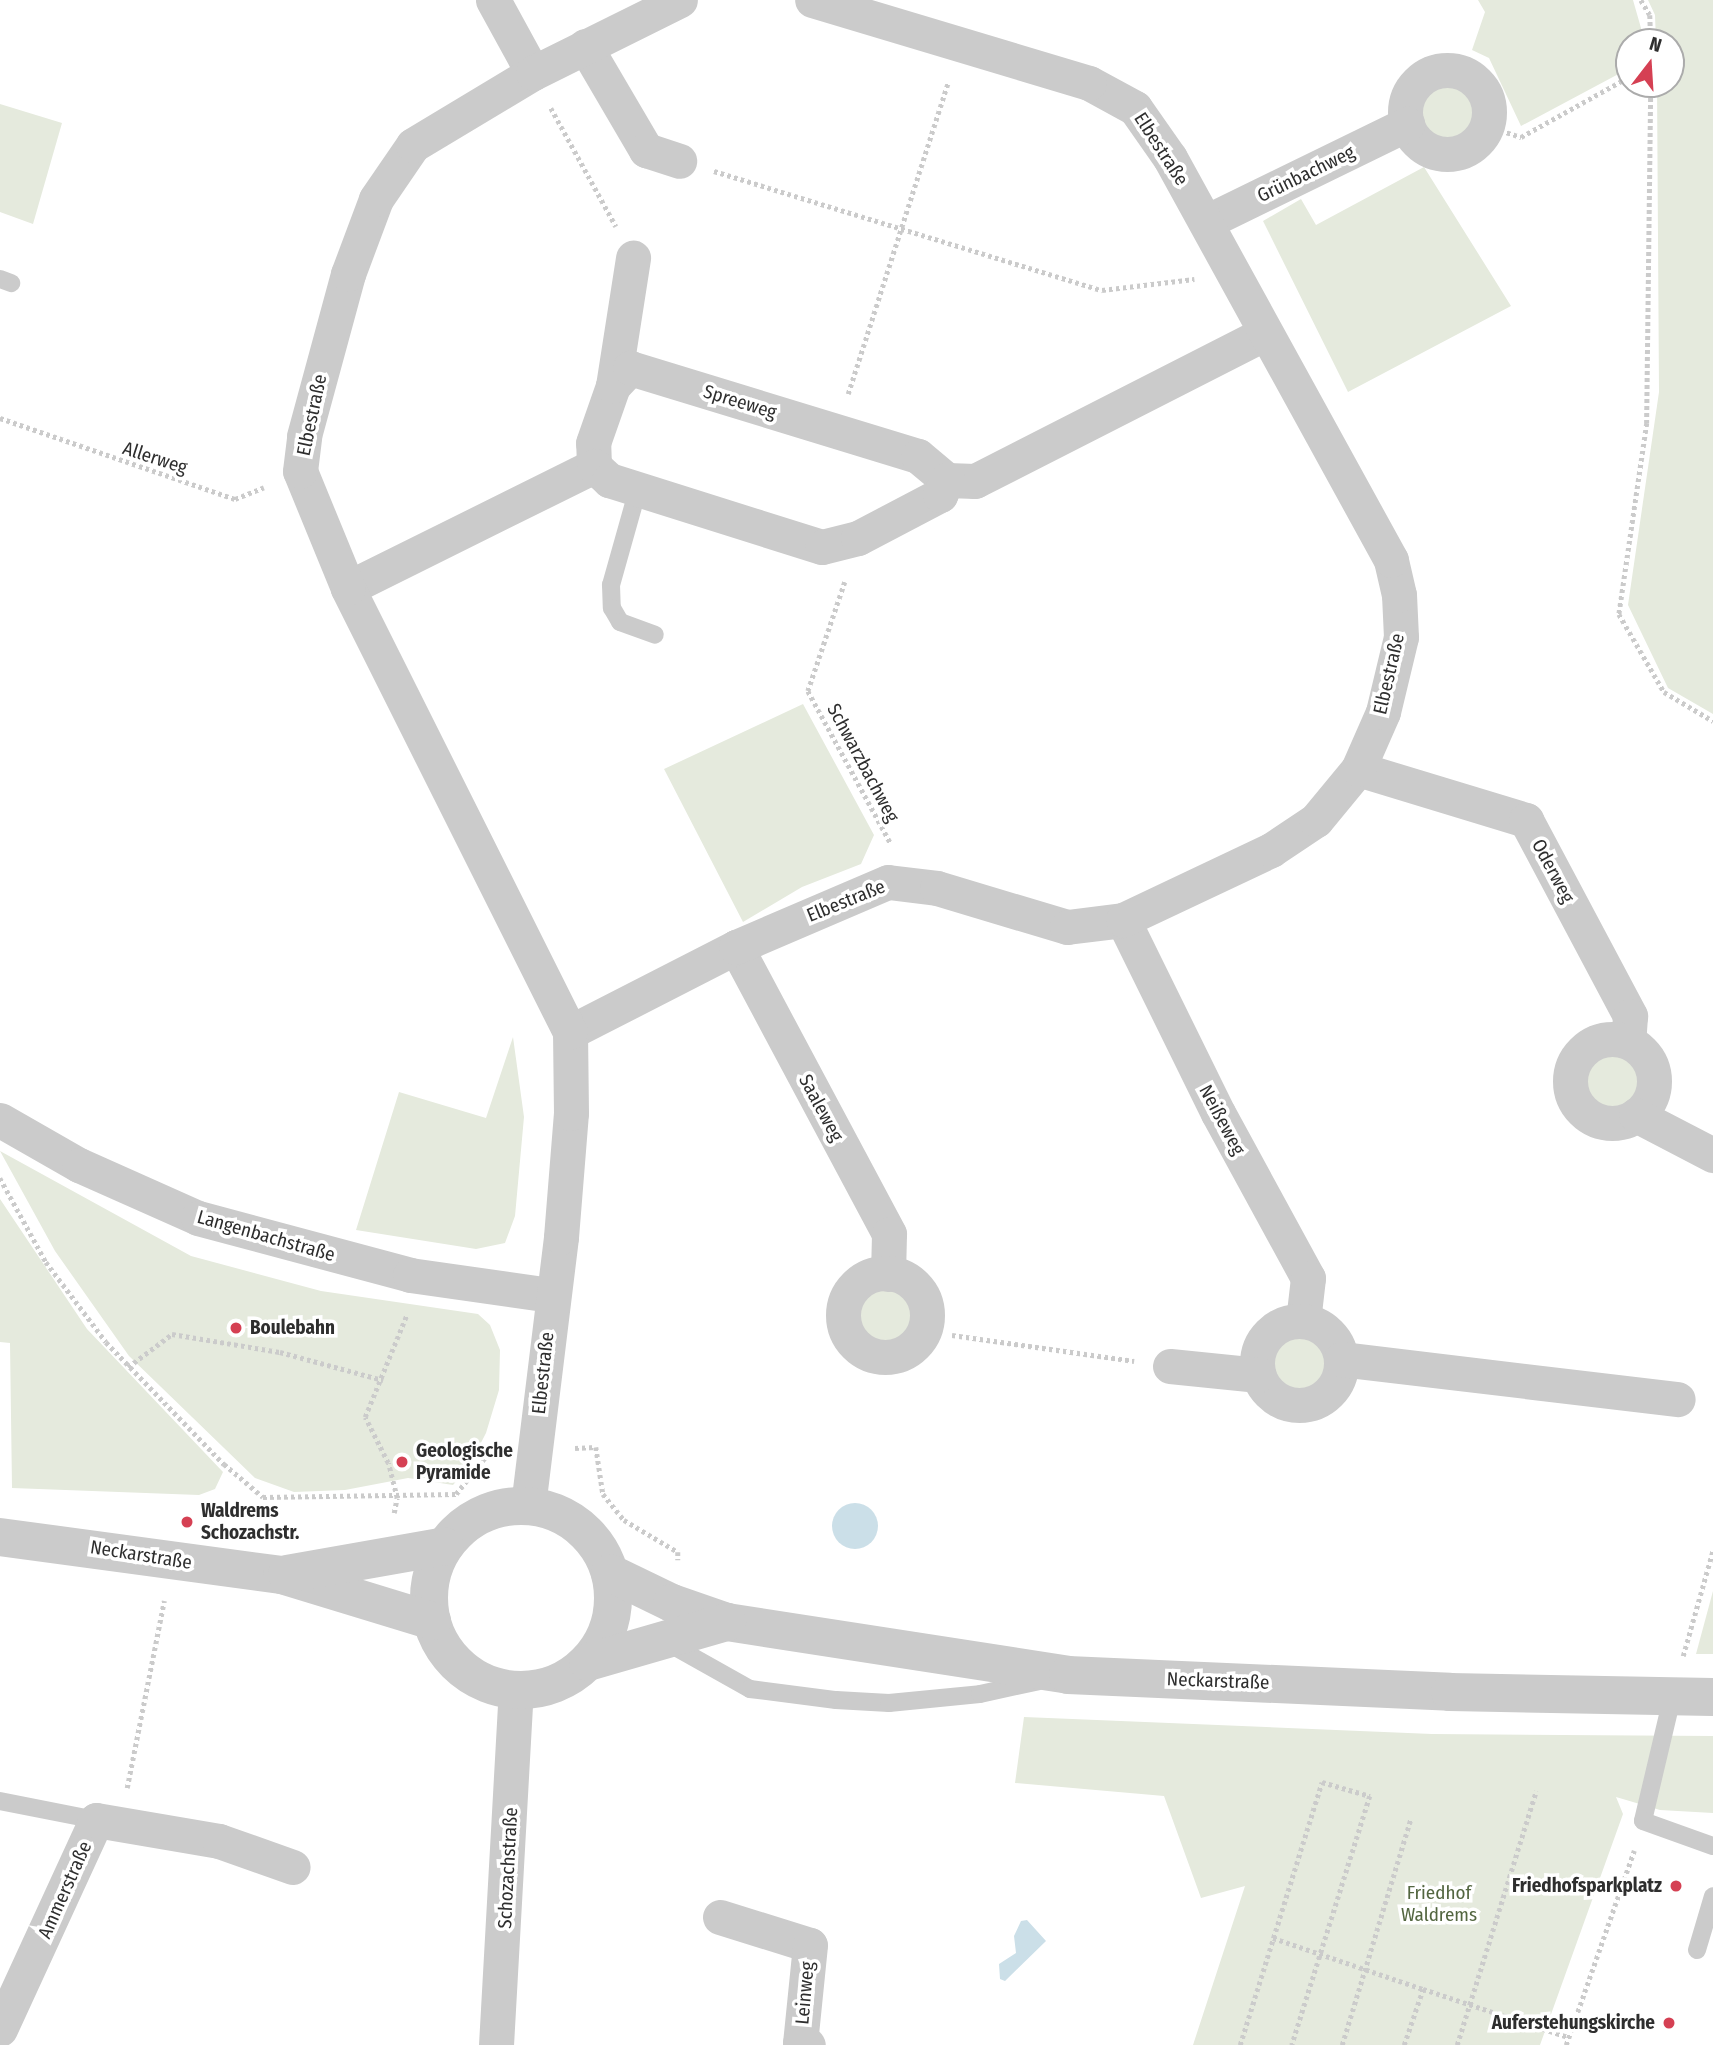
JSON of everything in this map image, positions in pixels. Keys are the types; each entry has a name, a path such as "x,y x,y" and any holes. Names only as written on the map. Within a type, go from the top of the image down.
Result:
{"street":[{"path":"493,0 533,73"},
{"name":"Elbestraße","path":"528,1506 570,1113 570,1032 348,588 300,471 304,436 348,274 386,181 413,145 533,73 680,0"},
{"name":"Elbestraße","path":"570,1032 736,947 888,882 937,888 1067,927 1123,920 1271,850 1316,820 1358,769 1383,712 1401,637 1399,595 1391,560 1264,334 1206,222 1135,108 1113,93 812,0"},
{"path":"585,46 646,150 679,161"},
{"path":"1451,70 1474,79 1482,89 1489,113 1487,126 1471,147 1446,154 1422,146 1407,124 1408,97 1415,85 1426,76 1451,70"},
{"name":"Grünbachweg","path":"1206,222 1407,124"},
{"path":"633,258 613,386 593,443 594,466 609,480 822,547 858,538 940,495 947,480 975,481 1264,334"},
{"name":"Spreeweg","path":"613,386 631,368 918,456 947,480"},
{"path":"348,588 594,466"},
{"name":"Oderweg","path":"1358,769 1526,820 1630,1016 1628,1042"},
{"name":"Neißeweg","path":"1123,920 1218,1113 1308,1278 1303,1321"},
{"name":"Saaleweg","path":"736,947 889,1234 888,1274"},
{"path":"1604,1040 1628,1042 1647,1058 1654,1082 1646,1107 1636,1115 1611,1123 1586,1115 1571,1093 1572,1066 1580,1054 1604,1040"},
{"path":"1636,1115 1713,1155"},
{"name":"Langenbachstraße","path":"0,1120 79,1165 198,1218 410,1275 551,1295"},
{"path":"888,1274 900,1277 919,1292 927,1316 938,1332 909,1350 893,1356 871,1355 850,1339 844,1328 845,1300 863,1279 888,1274"},
{"path":"1303,1321 1326,1330 1341,1359 1333,1388 1311,1403 1285,1402 1264,1387 1257,1361 1267,1335 1278,1326 1303,1321"},
{"path":"1341,1359 1678,1399"},
{"path":"1170,1366 1259,1374"},
{"path":"528,1506 554,1512 582,1528 600,1550 610,1573 613,1604 607,1631 588,1662 564,1679 516,1690 467,1672 440,1642 432,1621 430,1584 445,1546 474,1519 506,1507 528,1506"},
{"name":"Neckarstraße","path":"0,1536 282,1576 432,1621"},
{"name":"Neckarstraße","path":"282,1576 445,1546"},
{"name":"Neckarstraße","path":"610,1573 672,1603 727,1622 1068,1675 1672,1698 1713,1697"},
{"name":"Neckarstraße","path":"588,1662 727,1622"},
{"name":"Schozachstraße","path":"496,2045 516,1690"},
{"path":"108,1822 219,1841 293,1867"},
{"name":"Ammerstraße","path":"0,2029 108,1822"},
{"name":"Leinweg","path":"720,1917 810,1945 800,2043 808,2045"}],"lane":[{"path":"638,489 611,584 612,608 620,622 655,635"},
{"path":"665,1642 750,1689 836,1700 889,1703 980,1694 1068,1675"},
{"path":"1672,1698 1643,1821 1713,1846"},
{"path":"0,1801 108,1822"},
{"path":"1697,1950 1713,1896"}],"path":[{"path":"1642,0 1650,15 1650,28"},
{"path":"533,73 633,258"},
{"path":"1487,126 1521,137 1615,85"},
{"path":"1651,98 1647,423 1619,614 1664,692 1713,721"},
{"path":"835,432 935,120"},
{"path":"679,161 1102,290 1232,275"},
{"name":"Allerweg","path":"0,418 235,499 300,471"},
{"name":"Schwarzbachweg","path":"858,538 808,691 894,850 888,882"},
{"path":"0,1178 46,1262 128,1367 224,1464 263,1497 397,1498 388,1463 365,1417 383,1380 411,1302 410,1275"},
{"path":"938,1332 1170,1366"},
{"path":"128,1367 172,1334 280,1352 383,1380"},
{"path":"1672,1698 1713,1550"},
{"path":"108,1822 162,1608"},
{"path":"1240,2045 1322,1782 1370,1796 1292,2045"},
{"path":"1457,2045 1536,1791"},
{"path":"1342,2045 1411,1818"},
{"path":"1566,2045 1643,1821"},
{"path":"1273,1938 1569,2037"},
{"path":"1404,2045 1423,1989"}],"green space":[{"path":"1478,0 1633,0 1641,28 1615,28 1615,76 1521,126 1489,58 1472,50 1485,12"},
{"path":"1648,0 1713,0 1713,714 1668,688 1628,605 1659,392 1657,98 1685,98 1685,28 1655,28 1655,15"},
{"path":"1447,85 1466,93 1474,112 1466,131 1447,139 1428,131 1420,112 1428,93"},
{"path":"0,104 62,123 33,224 0,212"},
{"path":"1424,167 1511,306 1348,392 1263,221 1301,199 1316,225"},
{"path":"803,704 874,835 861,864 802,887 743,922 664,769"},
{"path":"513,1037 524,1117 515,1216 505,1243 476,1249 356,1230 399,1092 486,1118"},
{"path":"1612,1054 1631,1062 1639,1081 1631,1100 1612,1108 1593,1100 1585,1081 1593,1062"},
{"path":"0,1151 191,1256 321,1291 478,1314 490,1325 500,1350 499,1390 486,1433 468,1468 453,1485 408,1478 345,1490 294,1492 255,1478 129,1356 55,1251"},
{"path":"0,1199 87,1329 223,1472 215,1489 199,1495 12,1488 10,1343 0,1342"},
{"path":"884,1288 903,1296 911,1315 903,1334 884,1342 865,1334 857,1315 865,1296"},
{"path":"1299,1335 1318,1343 1326,1362 1318,1381 1299,1389 1280,1381 1272,1362 1280,1343"},
{"path":"1713,1591 1713,1654 1696,1654"},
{"name":"Friedhof Waldrems","path":"1024,1717 1432,1734 1713,1736 1713,1813 1660,1810 1616,1797 1623,1814 1540,2045 1193,2045 1245,1886 1201,1898 1164,1796 1015,1783"}],"water":[{"path":"855,1503 871,1510 878,1526 871,1542 855,1549 839,1542 832,1526 839,1510"},
{"path":"1027,1920 1046,1941 1005,1981 1000,1979 999,1964 1016,1953 1014,1936 1021,1921"}],"place":[{"name":"Boulebahn","path":"236,1328"},
{"name":"Geologische Pyramide","path":"402,1462"},
{"name":"Waldrems Schozachstr.","path":"187,1522"},
{"name":"Friedhofsparkplatz","path":"1676,1886"},
{"name":"Auferstehungskirche","path":"1669,2023"}]}
